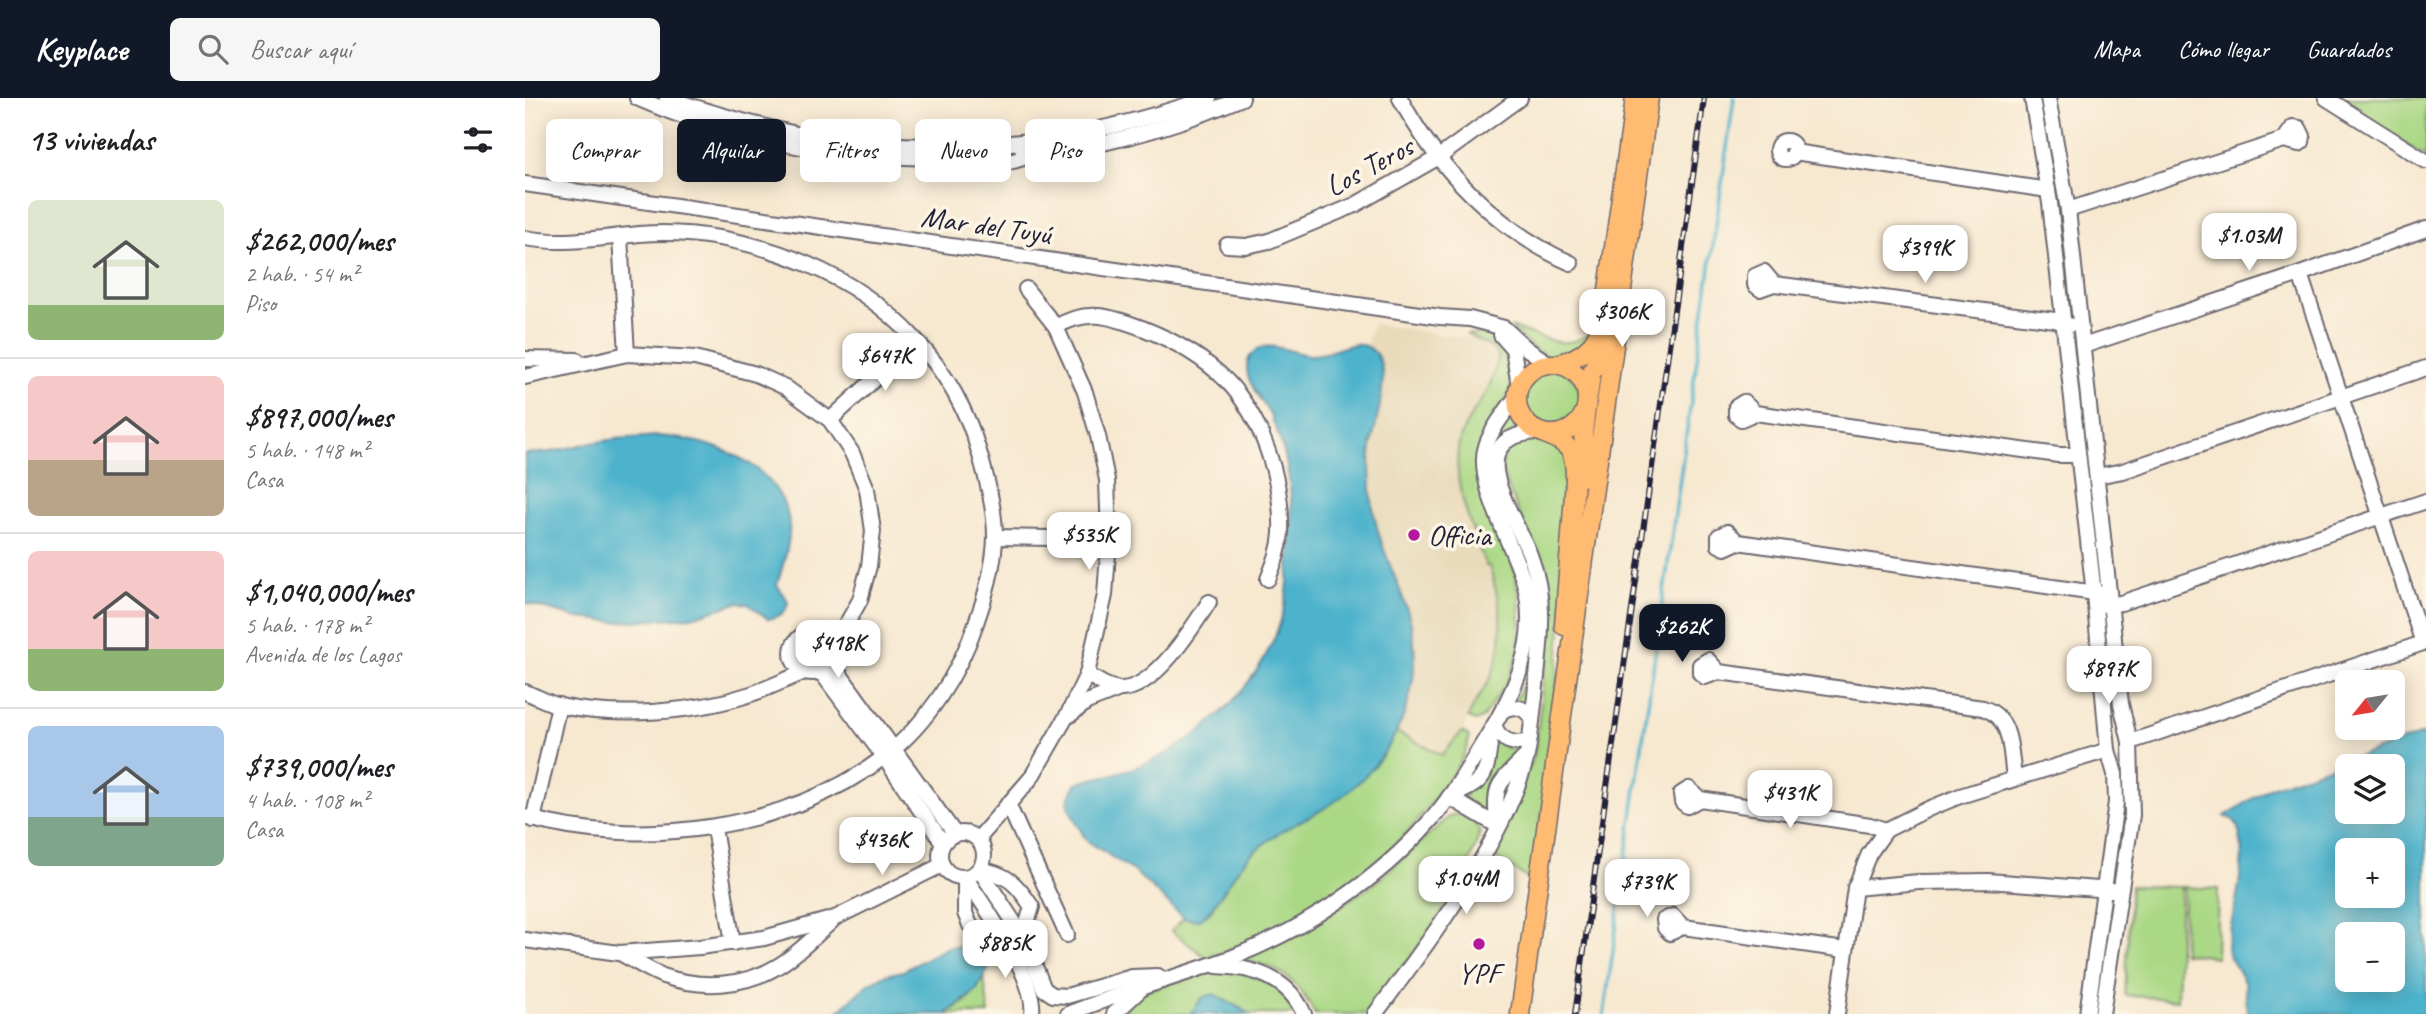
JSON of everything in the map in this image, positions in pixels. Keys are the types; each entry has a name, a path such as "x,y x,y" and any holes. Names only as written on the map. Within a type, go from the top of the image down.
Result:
{"main road":[{"path":"1557,759 1576,481 1575,460 1570,449 1559,440 1542,433 1522,418 1517,404 1518,391 1528,373 1542,365 1585,353 1598,336 1604,318 1635,98"},
{"path":"1520,1014 1649,98"},
{"path":"1542,433 1560,433 1574,427 1586,405 1591,374 1611,327 1621,288"},
{"path":"1553,364 1573,371 1580,377 1587,394 1583,434 1587,480 1575,573 1570,662"}],"street":[{"path":"637,98 725,130 800,141"},
{"path":"667,98 800,141"},
{"path":"1191,111 1209,98"},
{"path":"901,143 990,152 998,163 1007,163 1022,150 1115,140 1191,111 1243,98"},
{"path":"1400,98 1439,158 1463,184 1506,225 1540,248 1571,263"},
{"name":"Los Teros","path":"1227,245 1258,244 1292,234 1355,205 1439,158 1520,98"},
{"path":"2032,98 2048,192 2065,324 2107,733 2115,774 2116,802 2087,1014"},
{"path":"2048,98 2067,205 2122,704 2131,758 2131,815 2102,1014"},
{"path":"2326,98 2426,161"},
{"path":"2067,205 2284,140"},
{"path":"1794,152 2048,192 2067,205"},
{"path":"2048,192 2063,180"},
{"name":"Mar del Tuyú","path":"525,184 1440,317"},
{"path":"2083,346 2426,229"},
{"path":"525,238 544,242 566,242 661,233 736,242 806,264 874,300 901,324 948,379 964,408 986,477 995,537 982,608 965,654 939,699 889,753 845,782 815,797 714,828 663,832 612,833 529,819 559,705"},
{"path":"620,237 620,355"},
{"path":"2130,742 2425,642 2300,274"},
{"path":"1774,284 2055,320 2081,328"},
{"path":"978,839 1031,778 1065,719 1087,674 1105,595 1109,539 1107,480 1098,436 1085,392 1056,327 1027,289"},
{"path":"1056,327 1069,319 1086,315 1116,318 1166,337 1207,363 1228,382 1257,426 1275,479 1281,536 1268,579"},
{"path":"1440,317 1470,319 1504,328 1527,349 1553,364"},
{"path":"1068,1014 1236,956 1302,923 1369,878 1420,831 1449,797 1493,728 1526,655 1528,636 1527,602 1520,570 1488,487 1483,464 1486,445 1518,391 1516,357 1509,341 1495,331 1440,317"},
{"path":"830,420 916,341"},
{"path":"525,377 620,355"},
{"path":"525,359 564,361 620,355 695,358 756,374 785,387 830,420 852,453 867,489 873,531 869,566 859,600 828,661 805,672 749,695 689,708 614,711 559,705 525,692"},
{"path":"2079,470 2123,471 2426,368"},
{"path":"1755,412 2058,455 2094,446"},
{"path":"1375,1014 1451,907 1497,827 1528,748 1541,620 1540,593 1529,553 1498,483 1495,467 1497,454 1507,440 1524,432 1542,433"},
{"path":"1738,542 2094,599 2111,599 2121,603 2426,501"},
{"path":"995,537 1109,539"},
{"path":"1065,719 1087,702 1131,687 1168,660 1209,602"},
{"path":"805,672 797,667 793,659 792,649 798,638 809,633 819,634 836,629 847,622"},
{"path":"819,634 826,639 828,661 889,753 943,844"},
{"path":"776,684 793,659"},
{"path":"1719,671 1983,708 1994,712 2006,726 2014,778"},
{"path":"1087,674 1105,685 1121,689"},
{"path":"1502,710 1516,707 1526,711 1532,719"},
{"path":"2107,733 2117,721 2126,724"},
{"path":"1493,728 1508,742 1528,748"},
{"path":"889,753 955,834"},
{"path":"1837,1014 1855,888 1869,854 1886,830 1928,809 2014,778 2110,755"},
{"path":"2110,755 2120,764 2131,758"},
{"path":"1449,797 1497,827"},
{"path":"1700,799 1870,825 1886,830"},
{"path":"1009,804 1067,935"},
{"path":"714,828 733,943"},
{"path":"967,833 978,839 984,850 983,863 979,869 965,877 951,874 942,865 940,852 943,844 955,834 967,833"},
{"path":"525,940 619,953 733,943 835,918 942,865"},
{"path":"979,869 1023,936 1044,989 1053,995 1067,996 1132,977 1177,975"},
{"path":"965,877 965,913 970,925 987,941 1009,944 1023,936 1032,907 1020,887 1008,878 979,869"},
{"path":"965,877 1009,944 1033,1002 1032,1014"},
{"path":"1855,888 1919,882 1989,881 2120,891"},
{"path":"619,953 662,975 695,984 726,984 760,975 793,955 835,918"},
{"path":"1683,927 1845,950"},
{"path":"781,933 790,941 793,955"},
{"path":"662,975 660,960 670,950"},
{"path":"1205,966 1243,968 1267,975 1289,991 1304,1014"},
{"path":"1114,1014 1145,986"}],"shaded area":[{"path":"1373,324 1478,340 1491,347 1499,357 1490,384 1468,419 1456,457 1456,472 1470,522 1496,589 1501,613 1500,640 1488,683 1472,707 1461,736 1442,755 1396,732 1414,685 1414,650 1410,621 1385,558 1372,513 1370,465 1382,396 1376,355 1366,345"}],"green space":[{"path":"2332,98 2426,98 2426,157"},
{"path":"1510,327 1561,342 1571,342 1592,332 1588,342 1565,355 1550,357 1531,347"},
{"path":"1466,334 1490,334 1504,341 1510,369 1508,395 1488,428 1519,595 1520,630 1519,652 1507,682 1482,719 1475,721 1468,718 1494,670 1501,625 1494,581 1463,502 1457,468 1458,452 1463,430 1488,389 1499,357 1491,347"},
{"path":"1546,370 1558,370 1573,378 1581,393 1581,405 1573,420 1558,428 1546,428 1531,420 1523,405 1523,393 1531,378"},
{"path":"1512,413 1522,427 1500,442 1494,453 1493,467 1502,501 1527,562 1535,598 1535,651 1527,707 1513,703 1525,680 1532,656 1534,610 1524,564 1494,486 1490,466 1494,444"},
{"path":"1530,434 1568,456 1564,588 1550,770 1530,880 1490,854 1533,759 1552,601 1545,570 1538,561 1502,472 1503,458 1509,448"},
{"path":"1396,732 1442,755 1462,732 1469,736 1459,764 1426,810 1391,850 1371,868 1306,915 1273,932 1207,958 1171,931 1184,918 1198,919 1210,912 1230,879 1249,856 1279,831 1358,783 1382,756"},
{"path":"1495,739 1507,748 1523,751 1490,812 1486,813 1465,801 1464,797"},
{"path":"1461,813 1475,823 1480,831 1461,879 1432,927 1368,1014 1315,1014 1301,992 1286,976 1255,962 1241,960 1322,918 1374,884 1450,816"},
{"path":"2131,886 2181,887 2177,1000 2125,995"},
{"path":"2184,887 2218,889 2216,957 2183,953"},
{"path":"1235,970 1277,986 1299,1014 1121,1014 1146,990 1215,971"},
{"path":"984,979 989,1014 946,1014 964,1003"}],"water":[{"path":"1357,344 1370,349 1378,358 1382,370 1381,400 1370,453 1371,488 1376,524 1405,603 1413,634 1413,678 1407,706 1389,745 1363,778 1330,805 1264,843 1243,863 1204,916 1195,920 1184,918 1136,873 1086,840 1070,811 1068,800 1076,784 1144,764 1165,755 1191,738 1227,707 1257,670 1279,627 1285,604 1289,576 1291,513 1283,448 1271,417 1249,379 1248,363 1251,355 1264,347 1311,355"},
{"path":"658,436 718,448 737,456 769,480 780,496 789,524 787,551 777,585 788,601 782,614 768,619 748,604 737,603 692,617 617,622 578,618 525,603 525,454 551,452 616,439"},
{"path":"2426,733 2426,1014 2247,1014 2245,983 2228,954 2227,946 2239,882 2242,847 2234,820 2225,816 2271,787 2335,765 2335,824 2405,824 2405,754 2366,754"},
{"path":"964,946 980,954 988,969 976,991 946,1014 835,1014 867,985 885,975 903,971 948,947"},
{"path":"1213,994 1251,1014 1190,1014 1202,998"}],"waterway":[{"path":"1604,1014 1734,98"}],"railway":[{"path":"1575,1014 1704,98"}],"place":[{"name":"Officia","path":"1414,535"},
{"name":"YPF","path":"1479,944"}]}
